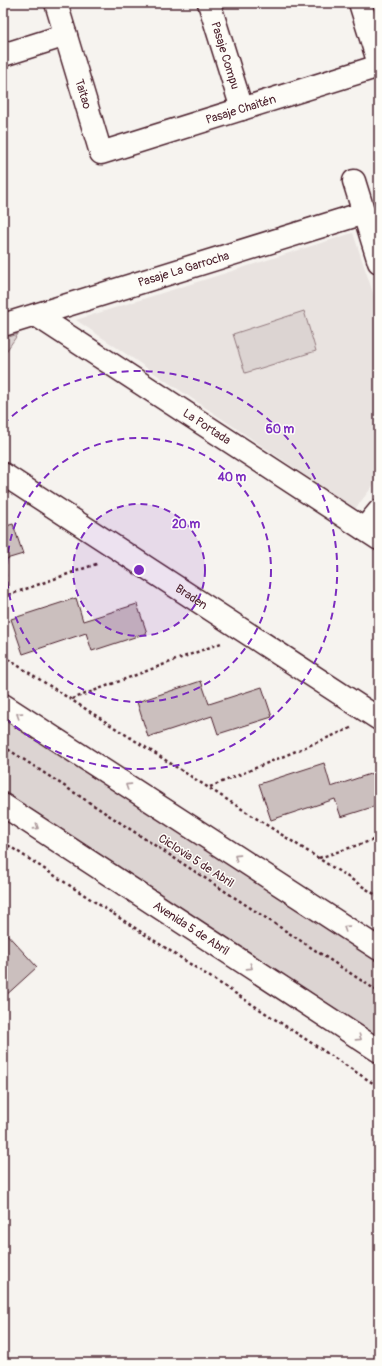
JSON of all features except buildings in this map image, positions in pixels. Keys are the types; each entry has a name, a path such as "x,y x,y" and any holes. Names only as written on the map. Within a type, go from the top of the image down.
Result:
{"street":[{"name":"Taitao","path":"56,3 101,153"},
{"name":"Pasaje Compu","path":"209,3 242,109"},
{"path":"360,3 379,65"},
{"path":"3,55 66,35"},
{"name":"Pasaje Chaitén","path":"101,153 379,65"},
{"path":"354,181 379,262"},
{"name":"Pasaje La Garrocha","path":"3,325 364,213"},
{"name":"La Portada","path":"36,315 371,534"},
{"name":"Braden","path":"3,474 378,718"},
{"path":"371,534 379,511"},
{"path":"3,704 379,949"},
{"name":"Avenida 5 de Abril","path":"3,805 379,1051"}],"path":[{"path":"3,597 125,554"},
{"path":"72,699 248,634"},
{"path":"3,656 379,897"},
{"path":"209,787 378,718"},
{"name":"Ciclovia 5 de Abril","path":"3,746 379,992"},
{"path":"318,858 379,838"},
{"path":"3,842 379,1087"}],"shaded area":[{"path":"353,233 379,311 379,478 355,509 76,320"},
{"path":"304,311 316,351 245,373 233,334"},
{"path":"18,334 3,356 3,339"},
{"path":"3,709 379,958 379,1037 3,791"}]}
